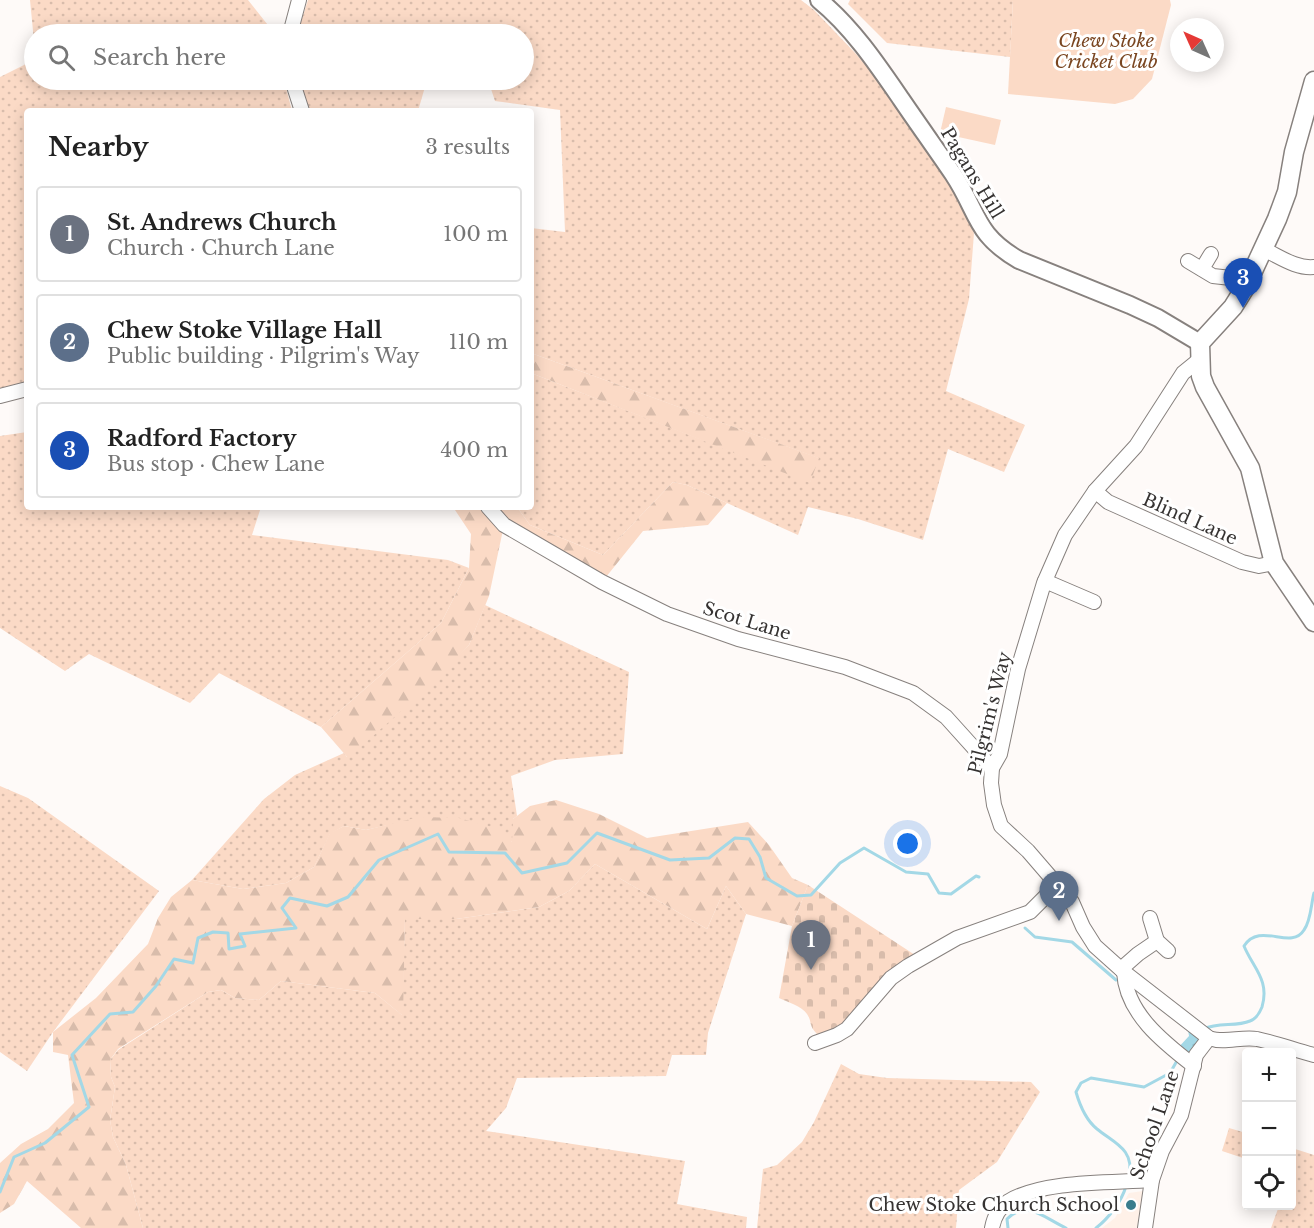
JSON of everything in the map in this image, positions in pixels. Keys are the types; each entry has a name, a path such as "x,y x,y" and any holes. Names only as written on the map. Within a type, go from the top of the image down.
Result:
{"main road":[{"path":"1314,81 1294,152 1287,192 1246,286 1200,352 1201,376 1205,387 1250,468 1274,563 1314,622"}],"street":[{"path":"293,24 299,0"},
{"name":"Pagans Hill","path":"819,0 871,56 956,177 982,229 996,245 1019,260 1105,293 1158,318 1200,352"},
{"path":"295,90 301,108"},
{"path":"1263,249 1291,263 1314,267"},
{"path":"1202,269 1211,254"},
{"path":"1188,261 1213,276 1231,278 1246,286"},
{"name":"Pilgrim's Way","path":"1200,352 1183,373 1136,446 1095,491 1065,535 1045,581 1018,669 1000,754 992,768 991,783 994,805 1001,826 1058,884 1072,902 1083,927 1095,946 1122,971 1204,1034"},
{"path":"0,396 24,390"},
{"name":"Blind Lane","path":"1095,491 1108,502 1242,562 1259,566 1274,563"},
{"name":"Scot Lane","path":"491,510 504,525 602,582 667,614 738,639 845,667 913,693 946,717 992,768"},
{"path":"1045,581 1094,602"},
{"path":"815,1043 847,1029 891,978 908,966 957,938 1030,912 1058,884"},
{"path":"1150,918 1157,941 1168,951"},
{"path":"1157,941 1138,954 1122,971 1127,994 1161,1038 1184,1058"},
{"path":"1204,1034 1216,1040 1244,1038 1258,1040 1314,1055"},
{"name":"School Lane","path":"1145,1228 1152,1180 1164,1146 1181,1115 1184,1058 1197,1054 1204,1034"},
{"path":"992,1228 994,1216 999,1210 1008,1202 1027,1194 1053,1187 1152,1180"}],"shaded area":[{"name":"Chew Stoke Church School","path":"1143,1191 1137,1228 1102,1228 1115,1218 1129,1193"}],"green space":[{"path":"30,0 248,0 267,24 32,24"},
{"path":"308,0 801,0 814,10 857,55 882,85 951,185 974,233 969,299 946,391 1025,425 1004,472 948,449 923,540 858,519 808,507 798,535 687,485 673,482 603,555 530,525 519,510 534,510 534,374 810,482 818,458 534,354 534,228 565,232 560,110 495,101 491,90 534,90 534,24 300,24"},
{"path":"850,0 1013,0 1010,57 887,43 848,4"},
{"name":"Chew Stoke Cricket Club","path":"1013,0 1170,0 1171,5 1152,79 1133,99 1115,104 1008,94"},
{"path":"24,65 24,90 287,90 291,108 24,108 24,383 0,389 0,77"},
{"path":"303,90 424,90 419,108 308,108"},
{"path":"946,107 1001,120 995,145 940,133"},
{"path":"534,354 819,458 810,483 534,374"},
{"path":"24,432 24,510 260,510 252,535 448,560 469,568 441,623 321,727 219,673 190,703 89,654 65,671 0,628 0,436"},
{"path":"673,482 687,485 727,503 708,525 643,531 602,582 504,525 489,596 469,645 416,698 348,758 321,727 441,623 469,568 471,534 455,510 519,510 530,525 603,555"},
{"path":"485,605 629,672 623,754 555,760 511,776 517,816 513,819 513,842 388,825 366,830 344,826 330,834 314,867 286,883 243,889 192,880 264,799 295,775 344,753 347,757 469,645"},
{"path":"0,786 28,798 159,891 53,1032 27,1071 0,1052"},
{"path":"556,800 599,814 647,838 748,822 769,845 792,878 808,885 792,926 746,914 726,886 707,929 595,864 569,891 539,907 456,919 405,919 403,1016 375,993 281,981 259,1000 235,998 221,990 208,992 118,1049 110,1060 111,1077 115,1087 110,1120 113,1137 126,1165 143,1228 81,1228 27,1181 14,1204 0,1213 0,1163 21,1144 48,1129 74,1103 68,1055 53,1052 53,1032 96,998 148,944 158,918 171,897 192,880 243,889 286,883 314,867 330,833 344,826 366,830 419,817 459,818 498,829 512,842 513,819 530,806"},
{"path":"595,864 707,929 726,886 746,914 708,1033 706,1055 672,1055 666,1076 517,1078 506,1108 486,1131 685,1161 677,1204 747,1217 746,1228 143,1228 126,1165 113,1137 110,1120 115,1087 111,1077 110,1060 118,1050 208,992 221,990 235,998 259,1000 281,981 375,993 402,1015 405,919 456,919 539,907 569,891"},
{"path":"808,885 915,955 848,1023 819,1036 813,1029 805,1011 779,998 792,926"},
{"path":"841,1064 859,1074 887,1078 1031,1082 1040,1092 997,1162 959,1190 956,1228 757,1228 763,1169 777,1165 802,1142"},
{"path":"1229,1128 1242,1132 1242,1158 1222,1151"},
{"path":"1296,1149 1314,1155 1314,1228 1271,1228 1278,1210 1296,1210"}],"water":[{"path":"1187,1024 1201,1037 1201,1043 1189,1060 1177,1049 1189,1036 1188,1030 1184,1027"}],"waterway":[{"path":"0,1192 14,1157 45,1143 89,1107 72,1055 110,1014 133,1012 156,986 174,959 193,963 198,938 213,932 228,933 229,949 245,946 240,934 296,928 282,908 290,898 327,906 348,897 379,860 438,834 449,852 505,853 522,873 567,863 597,833 670,860 709,858 735,838 749,839 760,857 766,878 797,896 811,895 840,863 864,848 906,872 928,874 939,893 951,894 976,876 979,877"},
{"path":"1204,1029 1245,1023 1258,1015 1262,1007 1264,989 1244,946 1258,936 1284,938 1298,936 1308,922 1314,893"},
{"path":"1025,928 1035,937 1072,942 1116,980"},
{"path":"1129,1177 1130,1167 1126,1153 1090,1121 1076,1092 1081,1083 1091,1078 1144,1087 1170,1073 1178,1059"},
{"path":"1096,1228 1114,1209 1126,1186"},
{"path":"1008,1228 1007,1219 1014,1213 1029,1210 1066,1228"}],"place":[{"name":"Radford Factory","path":"1243,308"},
{"name":"Chew Stoke Village Hall","path":"1059,921"},
{"name":"St. Andrews Church","path":"811,970"},
{"name":"Chew Stoke Church School","path":"1131,1205"}]}
